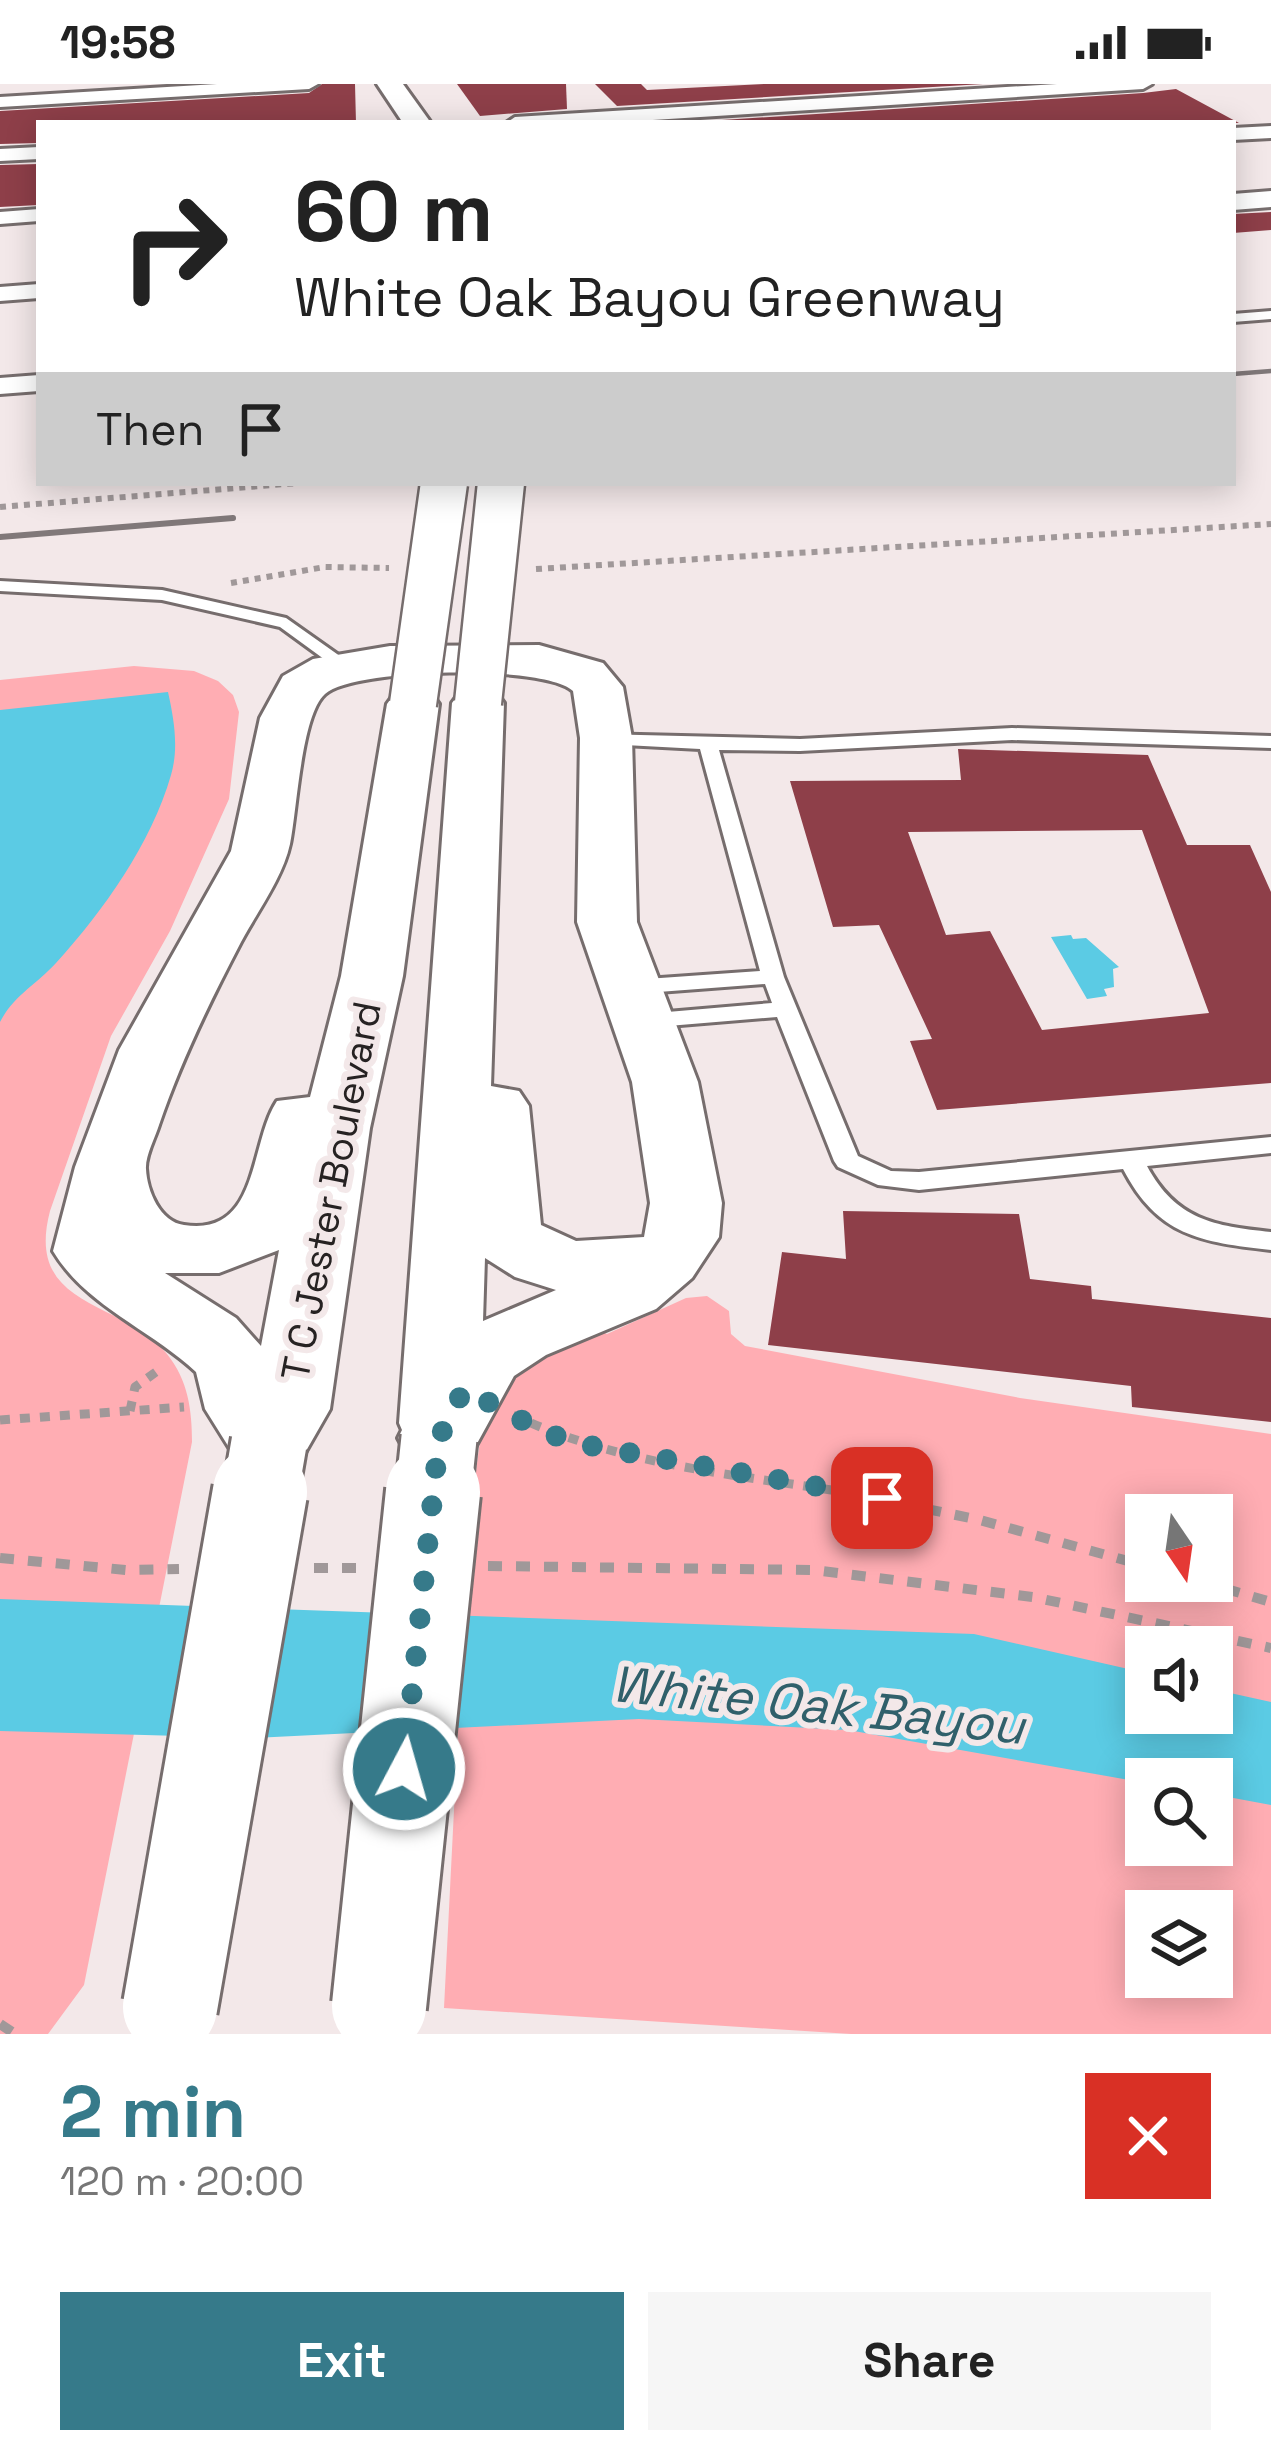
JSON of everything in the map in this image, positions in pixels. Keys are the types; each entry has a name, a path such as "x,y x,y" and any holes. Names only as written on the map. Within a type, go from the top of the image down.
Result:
{"main road":[{"path":"390,84 415,120"},
{"name":"T C Jester Boulevard","path":"167,2021 233,1425 290,1408 336,1128 372,976 444,486"},
{"path":"378,2020 451,1414 478,703 501,486"},
{"path":"233,1425 244,1408 240,1378 230,1357 159,1300 110,1275 90,1251 110,1166 152,1050 260,851 292,701 308,681 345,666 390,661 557,663 585,674 598,687 605,738 607,922 664,1082 686,1203 682,1237 666,1260 629,1290 519,1335 486,1356 451,1414"},
{"path":"465,957 494,1086 499,1204 505,1236 530,1257 571,1269 666,1260"},
{"path":"110,1166 129,1226 148,1240 187,1251 212,1251 254,1232 267,1220 285,1187 307,1089 332,1028 372,976"}],"street":[{"path":"0,102 309,84"},
{"path":"895,84 947,120"},
{"path":"563,120 1143,84"},
{"path":"1236,134 1267,135"},
{"path":"0,155 36,153"},
{"path":"1236,202 1271,199"},
{"path":"0,218 36,215"},
{"path":"0,294 36,291"},
{"path":"0,386 36,383"}],"lane":[{"path":"1236,320 1271,320"},
{"path":"0,586 162,595 286,623 345,666"},
{"path":"605,738 800,745 1012,734 1271,742"},
{"path":"707,744 773,977 847,1161 865,1172 920,1181 1271,1145"},
{"path":"636,1004 773,977"},
{"path":"636,1004 785,1009"},
{"path":"1130,1160 1156,1202 1179,1218 1212,1232 1271,1241"}],"path":[{"path":"0,507 261,486"},
{"path":"530,569 1271,524"},
{"path":"162,595 325,568 394,568"},
{"path":"130,1411 135,1387 173,1360"},
{"path":"0,1420 130,1411 233,1425"},
{"path":"451,1414 540,1430 575,1443 882,1498 1125,1561"},
{"path":"0,1558 126,1570 198,1569"},
{"path":"462,1567 813,1570 1033,1597 1271,1648"},
{"path":"294,1568 366,1568"},
{"path":"1233,1591 1271,1602"},
{"path":"0,2024 15,2034"}],"shaded area":[{"path":"134,666 194,671 218,681 233,695 239,712 229,799 170,931 111,1036 50,1211 46,1243 51,1267 64,1285 148,1336 167,1354 187,1396 192,1442 84,1985 48,2034 0,2034 0,680"},
{"path":"707,1296 729,1311 731,1334 745,1346 1020,1398 1271,1434 1271,2034 851,2034 444,2008 468,1533 484,1410 514,1367 596,1329 607,1334 686,1298"}],"water":[{"path":"168,692 175,754 151,826 91,921 0,1022 0,710"},
{"path":"1051,937 1086,938 1119,967 1113,969 1114,987 1104,989 1107,996 1087,999"},
{"name":"White Oak Bayou","path":"0,1599 974,1634 1125,1668 1125,1734 1233,1734 1233,1694 1271,1702 1271,1805 1233,1798 1233,1758 1125,1758 1125,1779 848,1730 639,1719 253,1738 0,1731"}],"building":[{"path":"322,84 355,84 356,120 36,120 36,143 0,144 0,111 309,93"},
{"path":"457,84 566,84 567,109 480,116"},
{"path":"595,84 641,84 647,90 764,84 983,84 617,106"},
{"path":"1176,89 1233,120 723,120"},
{"path":"36,164 36,205 0,207 0,165"},
{"path":"1271,212 1271,230 1236,233 1236,214"},
{"path":"958,749 1148,755 1187,845 1250,845 1271,892 1271,1083 937,1110 910,1041 932,1039 879,925 833,927 790,781 961,780","holes":["1142,830 1209,1013 1042,1030 990,931 946,935 908,832"]},
{"path":"843,1211 1019,1214 1030,1279 1091,1286 1092,1299 1271,1318 1271,1422 1132,1407 1131,1386 768,1345 782,1252 846,1259"}],"railway":[{"path":"1236,374 1271,371"},
{"path":"0,537 233,518"}],"route":[{"path":"404,1769 439,1438 464,1389 540,1430 575,1443 882,1498"}]}
